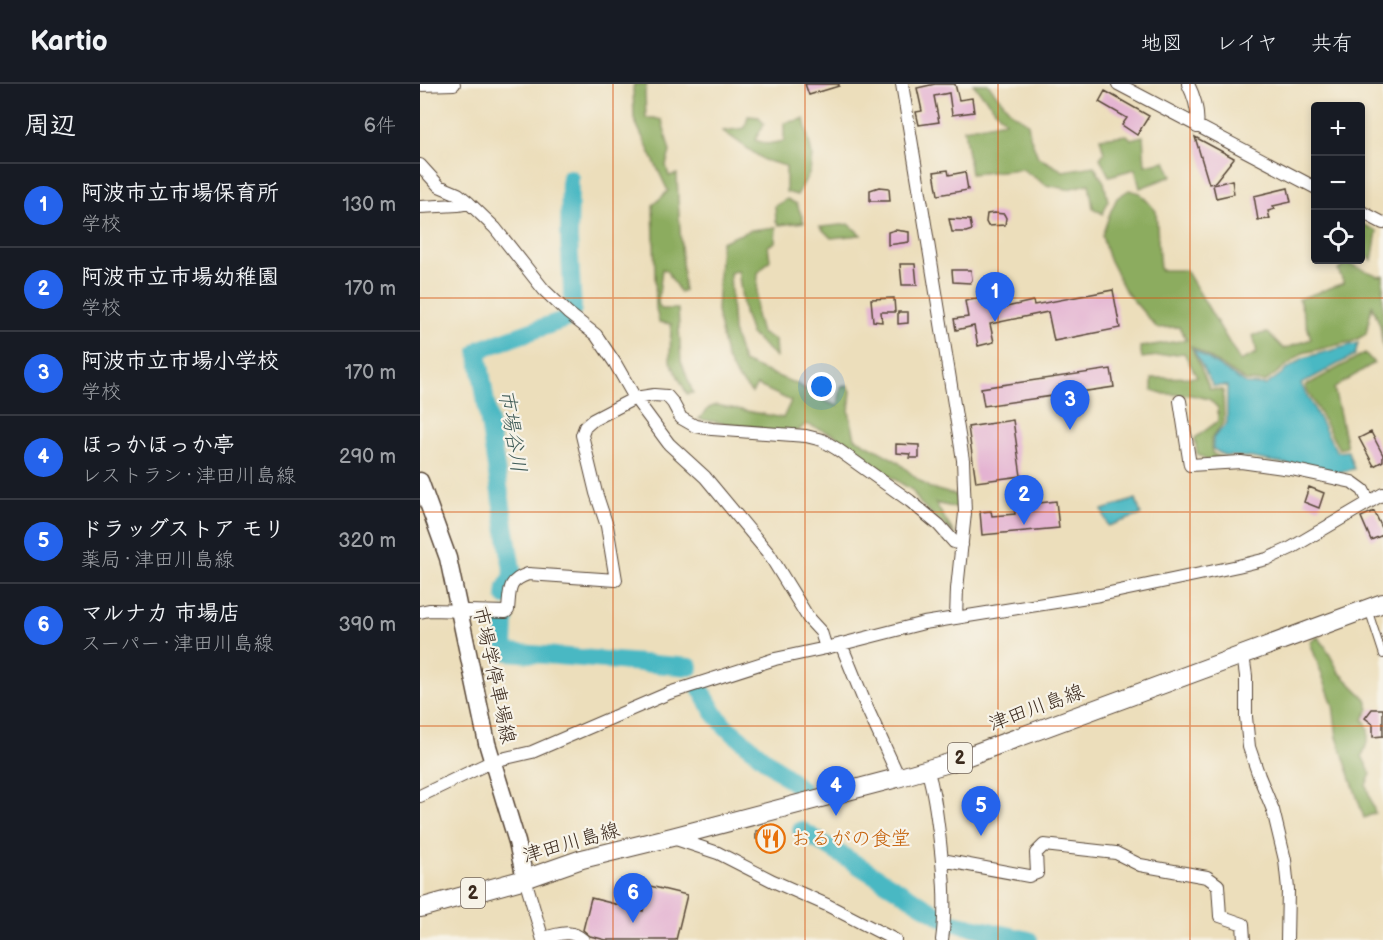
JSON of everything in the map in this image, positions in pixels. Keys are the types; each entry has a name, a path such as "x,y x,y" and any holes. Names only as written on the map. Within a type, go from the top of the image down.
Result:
{"main road":[{"name":"市場学停車場線","path":"420,481 448,558 478,702 525,879"},
{"name":"津田川島線","path":"420,908 525,879 582,859 949,763 1376,605"}],"street":[{"path":"420,85 454,84"},
{"path":"902,84 963,460 965,513 956,618"},
{"path":"1118,84 1311,185"},
{"path":"1188,84 1196,101 1197,127"},
{"path":"420,165 439,186 458,194 495,228 544,290 596,335 635,398 669,444 705,477 769,554 809,620 821,632 826,648"},
{"path":"420,207 469,203"},
{"path":"1365,214 1383,223"},
{"path":"420,612 429,610 506,612 510,587 517,578 528,574 616,580 607,526 596,493 582,435 585,427 593,420 635,398 654,394 667,396 681,418 695,426 806,436 822,441 837,449 910,501 939,525 954,542 962,545"},
{"path":"1180,401 1190,465 1241,462 1291,468 1352,482 1363,490 1369,502"},
{"path":"420,796 493,761 532,752 669,693 775,659 924,622 1100,595 1267,559 1291,548 1383,494"},
{"path":"841,644 897,778"},
{"path":"1243,655 1250,747 1273,810 1286,860 1287,940"},
{"path":"927,769 934,789 942,860 945,919 942,940"},
{"path":"672,837 718,854 895,940"},
{"path":"942,860 1029,876 1037,873 1036,853 1044,844 1116,853 1140,865 1207,877 1218,885 1220,916 1243,924 1244,940"},
{"path":"525,879 543,939 571,932 583,940"}],"lane":[{"path":"1376,605 1383,655"}],"green space":[{"path":"635,84 647,84 646,118 662,120 670,152 666,165 669,176 677,174 684,291 680,292 666,270 662,269 658,303 661,309 678,309 681,361 693,393 687,394 670,361 671,324 659,322 656,309 653,205 668,191 634,119 633,87"},
{"path":"973,84 988,84 1012,113 1028,123 1038,157 1063,171 1094,166 1104,182 1108,201 1103,214 1093,208 1089,184 1067,189 1046,185 1022,169 971,174 964,129 1005,121"},
{"path":"748,116 759,117 764,124 755,140 767,144 784,141 784,123 804,119 812,155 810,172 797,195 786,192 786,166 764,160 723,131 745,128"},
{"path":"1127,135 1131,139 1143,136 1145,165 1165,161 1172,176 1140,188 1135,169 1109,176 1100,158 1104,153 1100,138"},
{"path":"1129,190 1140,193 1156,211 1160,270 1186,270 1240,361 1257,353 1253,335 1268,333 1284,349 1311,339 1299,299 1344,283 1338,270 1346,264 1379,276 1383,275 1383,349 1380,325 1372,305 1366,334 1354,341 1303,353 1265,382 1246,381 1191,346 1210,389 1223,390 1224,422 1211,439 1212,453 1222,459 1206,460 1197,453 1195,438 1218,421 1218,408 1209,399 1191,395 1165,394 1152,390 1152,378 1197,377 1184,353 1142,358 1140,347 1187,340 1179,327 1157,328 1126,292 1108,257 1102,236 1117,198"},
{"path":"787,199 797,204 804,222 779,225 776,221 775,206"},
{"path":"849,224 861,235 831,238 820,227"},
{"path":"1365,225 1377,231 1372,260 1365,254"},
{"path":"776,227 775,242 768,246 770,260 758,273 756,315 761,333 775,340 776,357 751,334 744,313 738,270 730,273 733,331 743,362 799,385 838,406 841,387 847,385 851,391 849,412 855,438 897,461 930,488 956,495 957,508 935,503 955,535 920,503 912,490 854,454 835,435 806,424 798,431 770,431 699,419 709,408 716,405 783,418 791,401 757,385 752,393 736,376 726,357 717,311 721,242 751,230"},
{"path":"1365,353 1374,363 1334,388 1347,447 1339,449 1305,386"},
{"path":"1318,637 1339,672 1366,699 1369,709 1363,719 1368,733 1362,756 1371,774 1366,785 1375,813 1364,818 1337,737 1333,705 1310,642"}],"water":[{"path":"1358,343 1355,355 1301,384 1337,452 1348,451 1354,469 1335,473 1247,457 1225,456 1213,449 1213,438 1227,423 1227,386 1213,386 1193,349 1246,384 1266,385 1303,358"},
{"path":"1136,499 1141,515 1108,526 1102,510"}],"building":[{"path":"805,84 839,84 839,86 809,95"},
{"path":"935,84 955,84 959,100 972,98 974,112 952,115 949,93 934,96 939,122 919,125 916,112 922,111 917,88"},
{"path":"1105,91 1149,116 1137,135 1122,125 1127,118 1099,102"},
{"path":"1195,137 1234,158 1214,183 1209,184"},
{"path":"948,170 949,175 965,172 968,190 938,195 934,172"},
{"path":"1232,180 1234,194 1216,198 1213,185"},
{"path":"879,187 889,188 890,201 870,201 870,190"},
{"path":"1288,188 1291,202 1273,206 1275,209 1268,211 1270,219 1258,220 1254,196"},
{"path":"987,214 1004,214 1005,225 988,226"},
{"path":"949,219 970,220 972,230 952,232"},
{"path":"895,230 909,232 909,242 888,245 888,232"},
{"path":"900,264 915,264 917,285 902,285"},
{"path":"952,270 971,270 972,280 970,283 953,282"},
{"path":"1113,290 1120,328 1054,341 1048,312 990,324 994,342 978,346 974,326 956,330 954,319 968,317 965,301 986,297 987,305 1001,302 1002,308 1033,301 1034,305"},
{"path":"894,298 895,312 881,312 882,322 873,321 871,299"},
{"path":"898,312 908,312 908,323 898,324"},
{"path":"1111,369 1114,387 984,406 981,388"},
{"path":"1013,420 1021,476 976,482 968,427"},
{"path":"1371,432 1383,455 1383,461 1374,466 1359,438"},
{"path":"896,444 919,445 919,458 909,458 910,454 896,453"},
{"path":"1309,487 1324,493 1319,508 1304,502"},
{"path":"1056,501 1059,528 982,535 980,512 991,511 992,516 1015,514 1014,506"},
{"path":"1374,511 1383,535 1371,540 1361,517"},
{"path":"1372,709 1383,709 1383,736 1373,737 1373,724 1365,718"},
{"path":"779,829 779,842 770,843 770,840 756,839 756,831"},
{"path":"650,886 687,895 676,940 606,940 590,936 583,930 591,898 643,911"}],"waterway":[{"name":"市場谷川","path":"570,178 569,239 573,309"},
{"name":"市場谷川","path":"505,596 506,587 513,576 478,352 566,319"},
{"name":"市場谷川","path":"505,618 504,648 508,652 690,667"},
{"name":"市場谷川","path":"700,688 715,714 726,727 801,789"},
{"name":"市場谷川","path":"801,830 950,922 1029,940"}],"place":[{"name":"阿波市立市場保育所","path":"995,322"},
{"name":"阿波市立市場小学校","path":"1070,430"},
{"name":"阿波市立市場幼稚園","path":"1024,525"},
{"name":"ほっかほっか亭","path":"836,816"},
{"name":"ドラッグストア モリ","path":"981,836"},
{"name":"おるがの食堂","path":"770,838"},
{"name":"マルナカ 市場店","path":"633,923"}]}
